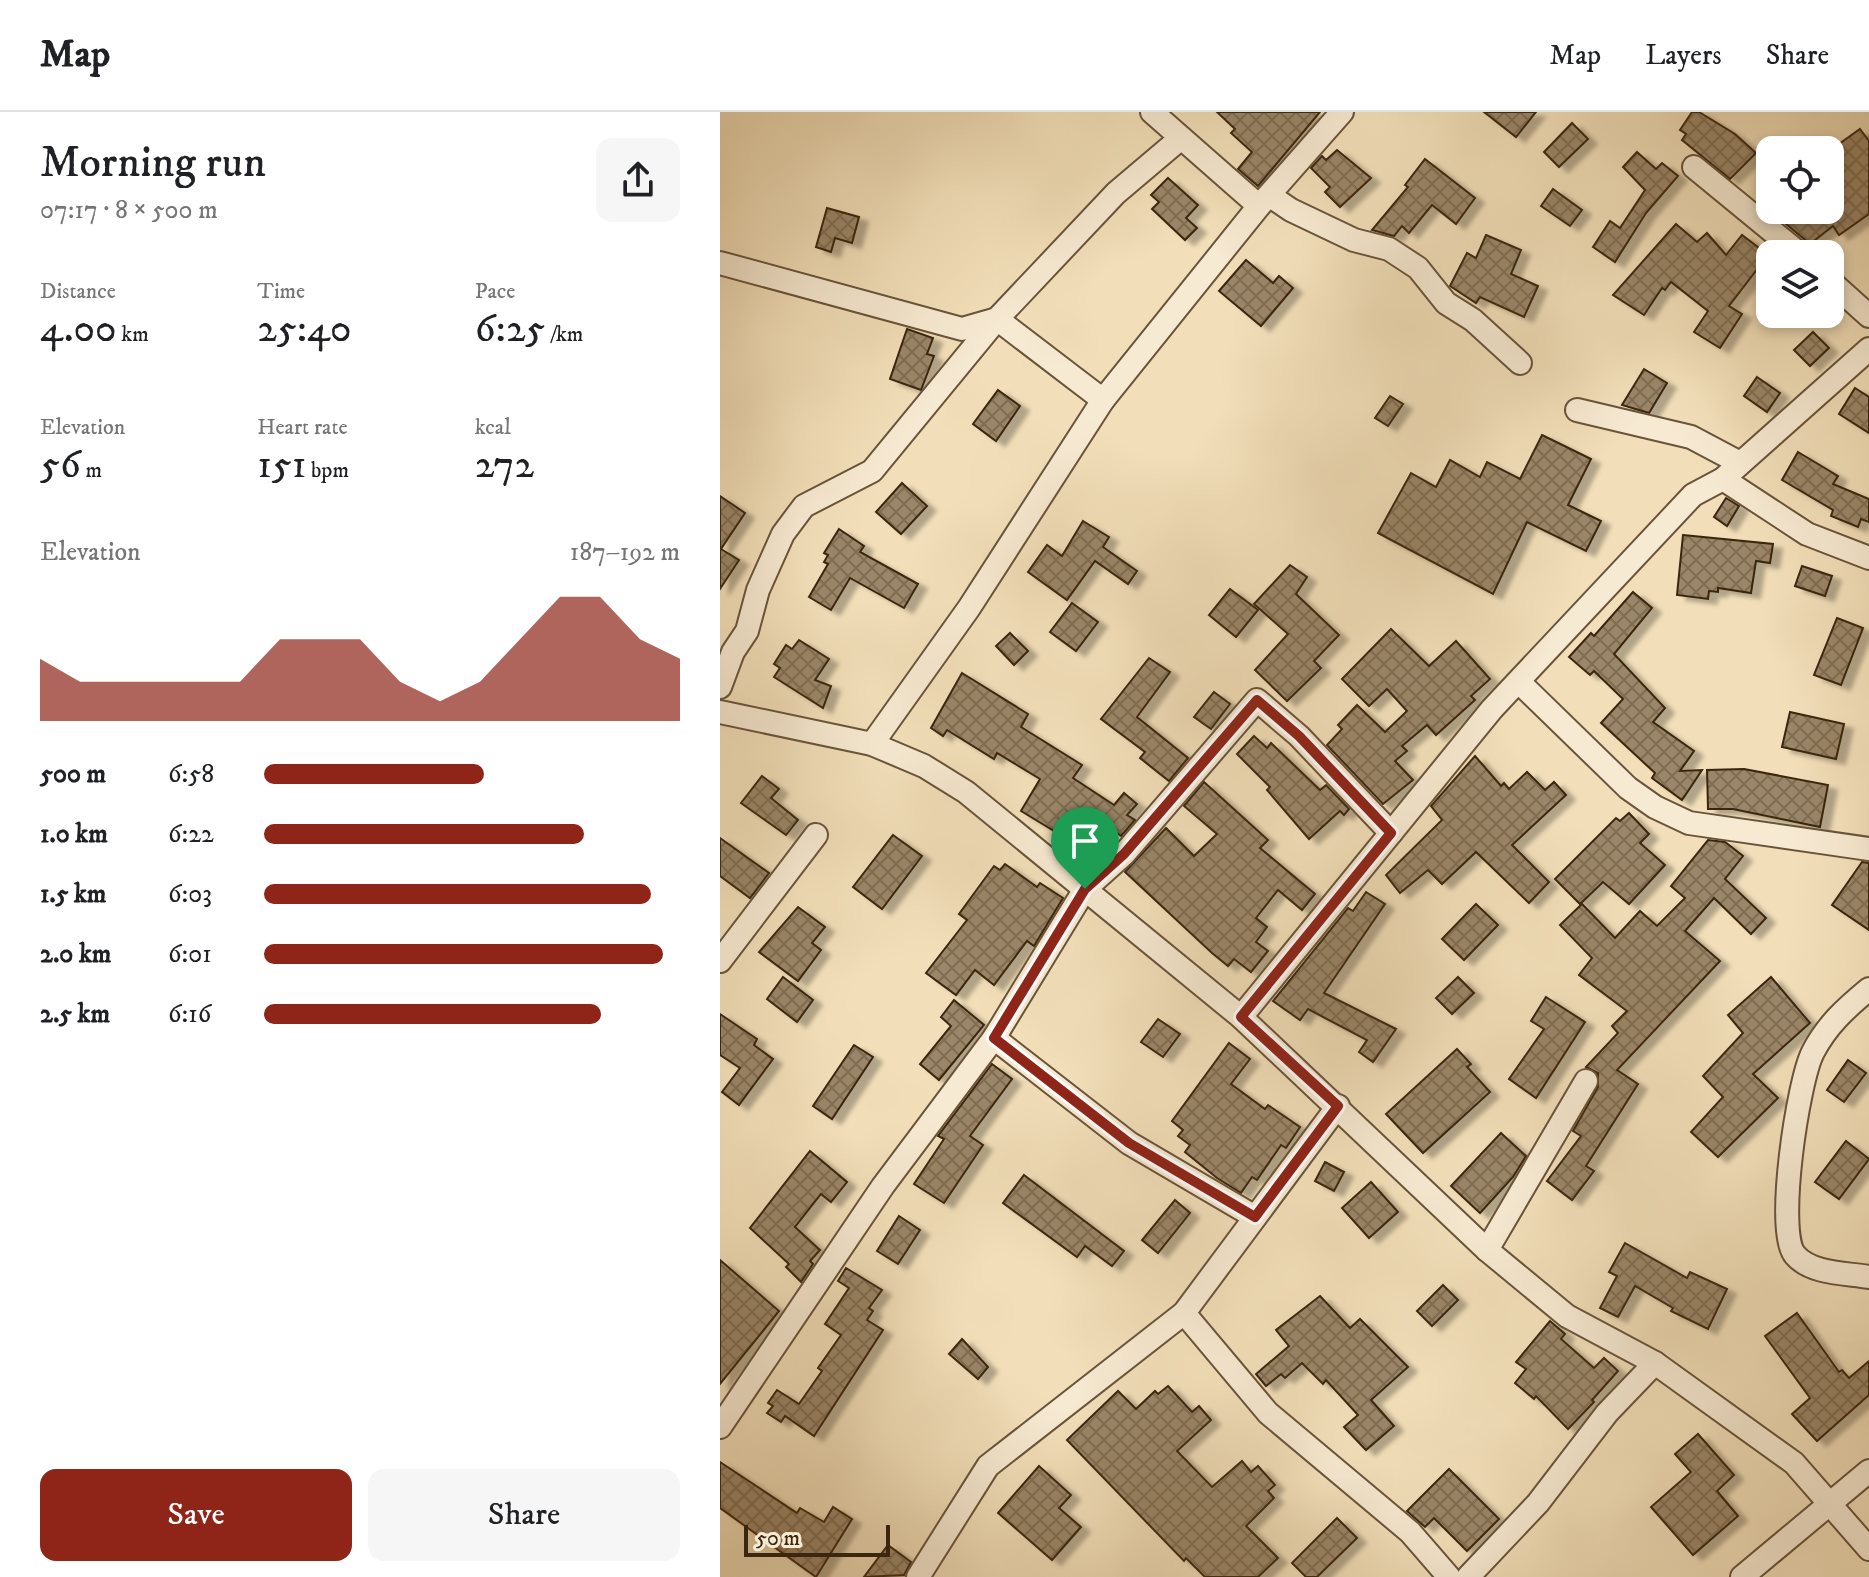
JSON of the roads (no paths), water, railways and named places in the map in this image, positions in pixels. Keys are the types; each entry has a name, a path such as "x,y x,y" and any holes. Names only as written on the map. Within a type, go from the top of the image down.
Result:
{"street":[{"path":"1152,112 1181,138 1264,200 1354,240 1389,249 1418,268 1446,303 1473,320 1520,363"},
{"path":"872,744 969,608 1103,400 1264,200 1342,112"},
{"path":"720,687 733,652 747,631 758,590 783,534 804,506 872,471 997,319 1116,193 1181,138"},
{"path":"1694,167 1783,240"},
{"path":"720,263 962,329 997,319"},
{"path":"1844,294 1869,316"},
{"path":"997,319 1103,400"},
{"path":"1241,1017 1519,682 1693,495 1723,479 1869,349"},
{"path":"1577,410 1691,437 1740,463"},
{"path":"1723,479 1807,534 1869,558"},
{"path":"1519,682 1628,788 1666,813 1689,823 1869,849"},
{"path":"720,1427 883,1186 994,1038 1085,889 1124,854 1257,700 1299,736 1391,833"},
{"path":"720,712 872,744 924,766 966,792 1241,1017 1487,1250 1567,1316 1655,1363 1794,1463 1869,1549"},
{"path":"720,961 816,835"},
{"path":"1869,989 1835,1017 1812,1054 1797,1099 1787,1226 1792,1252 1806,1266 1869,1277"},
{"path":"994,1038 1129,1143 1255,1217"},
{"path":"1487,1250 1586,1081"},
{"path":"918,1577 988,1466 1184,1313 1338,1106"},
{"path":"1184,1313 1268,1413 1410,1532 1449,1577"},
{"path":"1468,1577 1538,1503 1607,1413 1655,1363"},
{"path":"1742,1577 1869,1471"}]}
